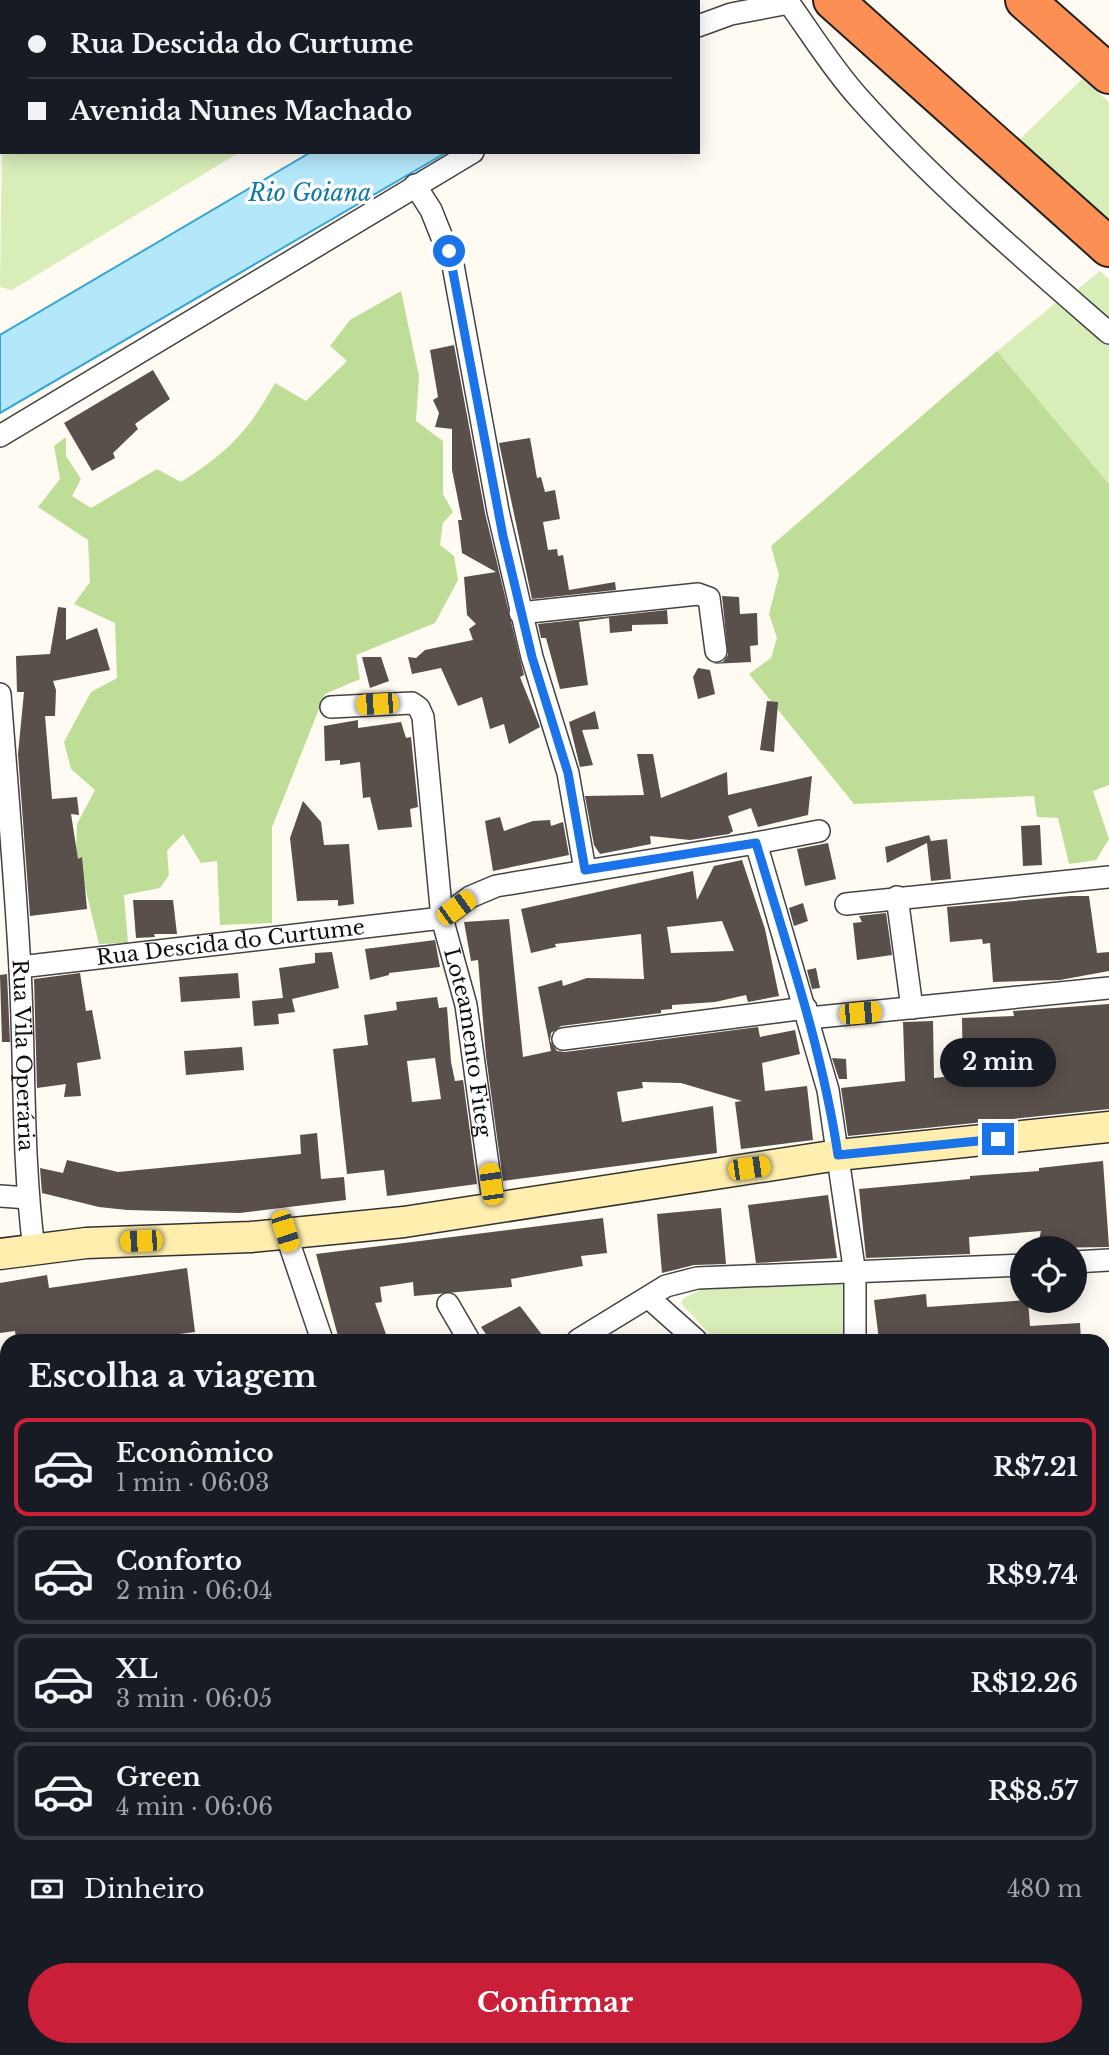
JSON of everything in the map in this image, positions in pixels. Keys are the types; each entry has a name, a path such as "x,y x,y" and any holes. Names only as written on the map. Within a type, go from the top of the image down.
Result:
{"highway":[{"path":"833,0 1109,247"},
{"path":"1026,0 1109,75"}],"street":[{"path":"700,26 731,15 789,3 813,43 859,98 1017,254 1109,333"},
{"path":"0,436 469,154"},
{"path":"415,185 431,210 453,265 498,511 520,613 568,773 585,870"},
{"path":"520,613 683,593 698,594 709,598 716,651"},
{"name":"Rua Vila Operária","path":"0,694 7,879 20,967 29,1165 28,1198 34,1249"},
{"name":"Loteamento Fiteg","path":"331,707 412,703 419,708 423,718 442,918 466,1005 494,1209"},
{"path":"442,918 470,897 496,886 819,831"},
{"path":"756,843 828,1090 855,1273 855,1334"},
{"path":"846,904 1109,877"},
{"path":"897,897 912,1008"},
{"name":"Rua Descida do Curtume","path":"20,967 442,918"},
{"path":"563,1039 807,1013 912,1008 1109,988"},
{"path":"0,1254 86,1242 251,1237 285,1231 404,1222 838,1155 1109,1127"},
{"path":"0,1196 28,1198"},
{"path":"285,1231 320,1334"},
{"path":"1087,1261 1109,1260"},
{"path":"588,1334 666,1286 697,1278 1010,1266"},
{"path":"649,1298 688,1334"},
{"path":"448,1304 466,1334"}],"green space":[{"path":"1083,78 1109,102 1109,233 1015,144"},
{"path":"2,154 237,154 12,290 0,287"},
{"path":"1100,271 1109,279 1109,326 1072,294"},
{"path":"401,291 419,376 416,421 443,441 443,494 453,512 443,523 440,545 454,556 458,580 435,623 356,655 360,679 325,694 272,827 272,923 220,925 217,861 201,863 183,834 167,851 169,875 160,888 124,895 128,943 99,944 76,851 77,824 95,790 71,769 64,742 91,692 117,678 115,623 74,604 90,582 88,540 38,507 60,479 54,446 66,437 66,456 81,479 72,496 91,508 157,469 181,482 212,461 236,440 256,415 275,383 306,401 347,361 330,346 350,320"},
{"path":"1058,301 1109,344 1109,484 997,351"},
{"path":"997,351 1109,484 1109,785 1093,791 1109,839 1096,860 1069,864 1058,818 1037,817 1034,796 854,804 749,674 771,658 777,638 769,614 779,575 771,546"},
{"path":"843,1285 848,1290 850,1334 709,1334 681,1303 684,1298 708,1286"}],"water":[{"name":"Rio Goiana","path":"308,154 444,154 0,413 0,335"}],"building":[{"path":"454,345 485,513 524,675 520,677 540,727 509,744 504,724 490,729 482,697 458,706 441,668 412,674 408,657 416,658 425,650 473,640 469,629 476,624 467,615 464,577 496,572 462,553 458,520 462,520 452,470 452,429 435,427 439,413 433,400 438,397 430,350"},
{"path":"153,370 170,399 135,424 138,429 113,453 115,458 92,471 64,423"},
{"path":"530,438 537,478 541,477 545,492 555,490 560,519 543,522 548,550 557,549 558,556 563,555 569,590 615,582 616,590 532,599 499,443"},
{"path":"722,596 739,597 740,614 757,613 758,645 750,646 751,662 712,664 723,662 728,655"},
{"path":"58,607 66,608 66,640 97,628 110,670 53,681 56,690 55,716 45,716 52,799 77,797 79,815 71,814 78,859 82,857 87,909 30,916 18,754 24,692 17,692 16,656 50,654"},
{"path":"667,610 668,624 632,625 632,631 610,633 609,618 579,622 588,685 560,689 546,638 541,638 538,624"},
{"path":"362,657 381,657 389,681 370,688"},
{"path":"698,668 710,670 715,694 698,699 693,677"},
{"path":"767,701 778,702 774,752 760,750"},
{"path":"595,711 599,729 582,730 593,765 580,767 569,722"},
{"path":"358,720 358,728 401,722 406,738 411,737 418,807 410,809 412,827 378,830 370,797 363,798 360,762 340,765 340,760 325,761 324,726"},
{"path":"637,754 653,754 661,798 727,772 728,795 812,776 808,815 758,827 751,808 728,816 733,831 729,834 690,840 650,836 651,844 600,854 594,845 585,796 644,795"},
{"path":"303,801 321,822 324,845 349,844 354,904 338,906 338,900 297,901 290,838"},
{"path":"500,817 504,831 533,821 550,820 551,826 563,822 569,855 493,871 485,821"},
{"path":"1040,825 1042,865 1023,866 1021,826"},
{"path":"929,835 931,841 947,839 951,879 931,881 927,843 887,863 885,847"},
{"path":"828,843 836,879 805,886 797,849"},
{"path":"742,860 765,929 779,996 748,1002 746,995 715,1002 672,1005 672,1009 661,1010 661,1013 561,1026 551,1033 550,1041 557,1051 565,1052 758,1027 760,1037 795,1030 800,1054 762,1063 765,1091 807,1086 813,1140 741,1149 735,1102 742,1101 681,1083 642,1082 643,1088 617,1092 622,1122 713,1106 717,1153 503,1181 486,1056 478,960 471,961 464,922 509,919 523,1057 551,1051 538,987 562,980 563,986 587,978 644,979 641,934 555,944 556,947 531,953 521,909 693,871 697,900 714,866","holes":["722,921 734,951 671,953 667,927"]},
{"path":"1089,896 1097,953 1109,952 1109,971 1060,980 993,982 990,943 983,944 982,939 950,942 947,907"},
{"path":"133,900 173,900 177,934 154,934 155,937 136,938"},
{"path":"803,903 808,921 794,926 789,908"},
{"path":"886,913 892,955 857,960 853,923 862,922 859,916"},
{"path":"435,940 440,967 389,973 370,980 365,949"},
{"path":"332,952 339,988 292,999 295,1012 278,1014 279,1024 254,1026 252,1001 283,998 279,968 315,963 315,953"},
{"path":"816,968 820,988 812,989 807,970"},
{"path":"80,973 86,1011 92,1010 101,1059 77,1063 81,1096 64,1097 66,1084 37,1088 34,979"},
{"path":"238,973 240,998 181,1002 179,977"},
{"path":"7,974 10,1042 2,1042 0,975"},
{"path":"437,997 439,1008 447,1007 451,1062 455,1081 463,1080 477,1184 387,1196 384,1170 347,1174 333,1049 368,1045 364,1015 397,1010 396,1002","holes":["435,1058 441,1099 412,1102 407,1061"]},
{"path":"1109,1004 1109,1109 848,1136 841,1088 905,1081 903,1022 933,1021 934,1078 963,1075 962,1018 1014,1016 1013,1011"},
{"path":"242,1047 244,1070 186,1075 184,1051"},
{"path":"832,1058 846,1059 847,1079 839,1079"},
{"path":"317,1133 321,1179 344,1177 346,1200 240,1213 127,1210 99,1207 42,1193 40,1168 63,1173 67,1160 118,1172 301,1154 300,1135"},
{"path":"1103,1161 1109,1247 1087,1247 1087,1236 1040,1236 1041,1231 969,1237 970,1254 866,1258 859,1189 1039,1171 1039,1168"},
{"path":"828,1195 837,1258 756,1263 748,1205"},
{"path":"721,1208 726,1264 694,1265 662,1273 657,1214"},
{"path":"603,1218 607,1253 581,1256 583,1266 511,1279 512,1287 414,1296 413,1282 380,1287 382,1302 375,1303 386,1334 337,1334 316,1254"},
{"path":"187,1268 195,1332 0,1333 0,1283 47,1275 49,1288"},
{"path":"926,1294 927,1307 1010,1301 1010,1313 1029,1313 1030,1326 1080,1323 1081,1334 954,1334 878,1334 874,1300"},
{"path":"520,1306 541,1334 486,1334 481,1327"}],"route":[{"path":"449,251 503,536 532,657 550,706 568,773 585,870 756,843 809,1017 828,1090 838,1155 998,1139"}]}
